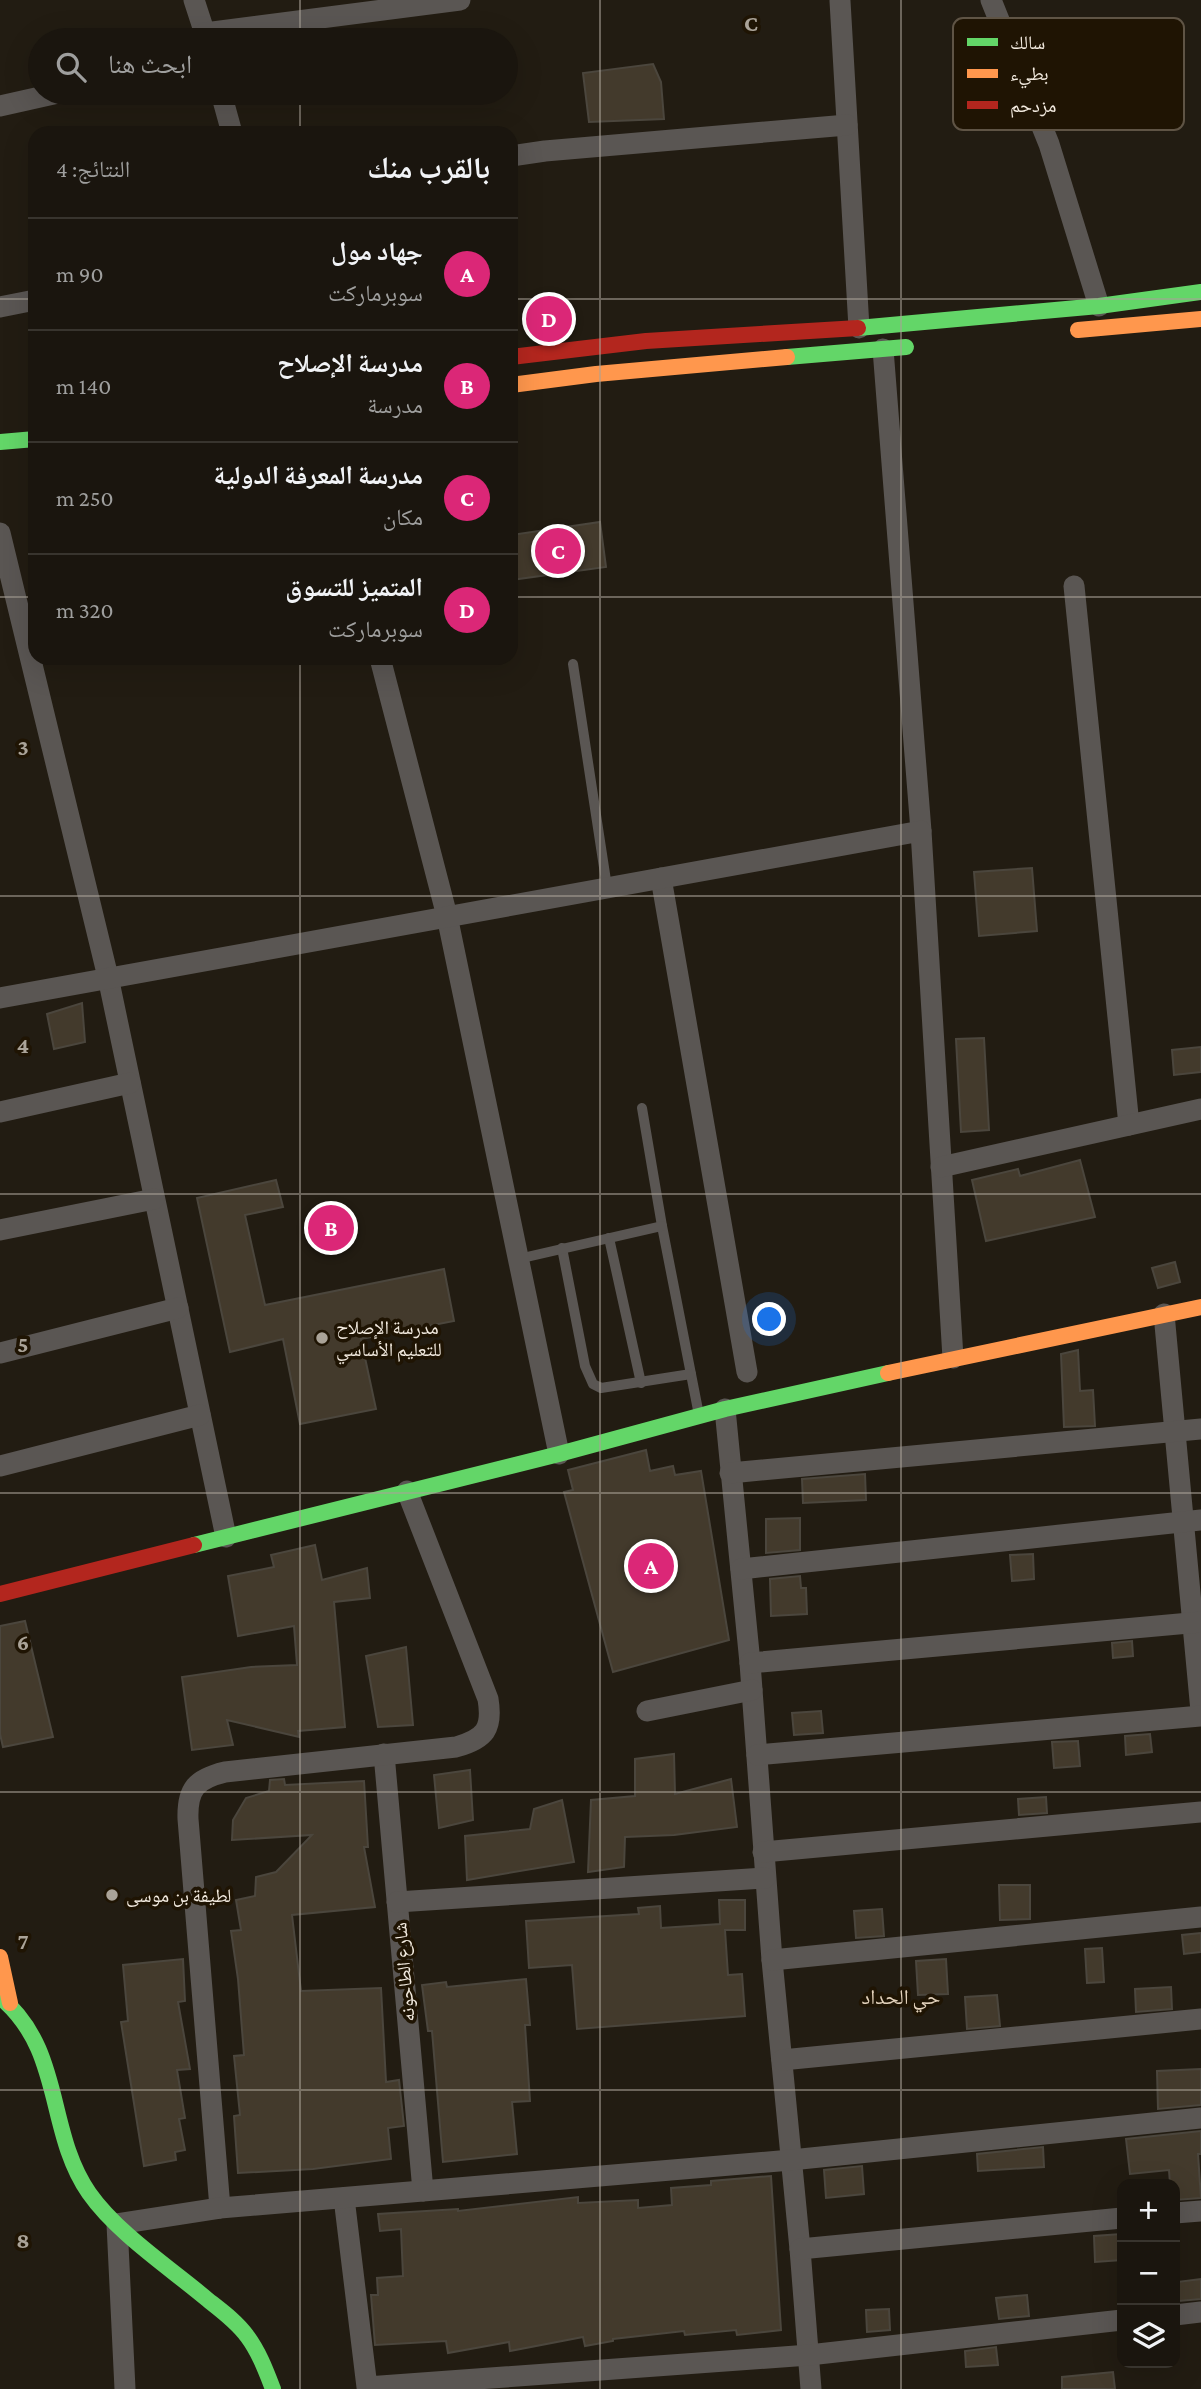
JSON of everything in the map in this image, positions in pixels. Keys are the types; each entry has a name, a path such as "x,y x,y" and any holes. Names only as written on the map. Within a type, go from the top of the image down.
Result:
{"street":[{"path":"194,0 203,28"},
{"path":"262,28 460,0"},
{"path":"991,0 998,18"},
{"path":"840,1 859,328"},
{"path":"0,106 28,100"},
{"path":"224,105 230,126"},
{"path":"518,155 847,125"},
{"path":"1043,130 1099,306"},
{"path":"518,356 646,341 859,328 1099,306 1201,292"},
{"path":"0,307 28,301"},
{"path":"1063,332 1201,319"},
{"path":"518,384 596,374 925,345"},
{"path":"883,349 921,831 953,1358"},
{"path":"0,442 28,440"},
{"path":"0,533 28,648"},
{"path":"1074,586 1129,1125"},
{"path":"32,665 108,977 226,1537"},
{"path":"382,665 447,916 559,1454"},
{"path":"0,998 921,831"},
{"path":"661,878 747,1372"},
{"path":"0,1112 130,1083"},
{"path":"941,1167 1201,1109"},
{"path":"0,1230 154,1199"},
{"path":"0,1594 559,1454 725,1409 1201,1307"},
{"path":"0,1353 178,1308"},
{"path":"757,1755 1201,1713 1192,1521 1175,1432 1164,1314"},
{"path":"725,1409 750,1663 765,1878 811,2389"},
{"path":"0,1466 200,1415"},
{"path":"730,1473 1201,1429"},
{"path":"220,2208 188,1802 194,1787 207,1776 225,1772 456,1747 475,1742 485,1732 491,1716 488,1699 407,1491"},
{"path":"741,1569 1192,1521"},
{"path":"750,1663 1197,1622"},
{"path":"647,1712 752,1690"},
{"name":"شارع الطاحونه","path":"384,1754 423,2191"},
{"path":"763,1852 1201,1812"},
{"path":"397,1902 765,1878"},
{"path":"772,1960 1201,1917"},
{"path":"0,1957 5,2000 23,2019 40,2049 61,2127 78,2172 100,2208 230,2318 248,2337 265,2367 273,2389"},
{"path":"782,2060 1201,2019"},
{"path":"117,2224 220,2208 791,2160 1201,2118"},
{"path":"344,2198 367,2387 808,2355 1117,2321"},
{"path":"1180,2212 1201,2210"},
{"path":"800,2249 1117,2218"},
{"path":"117,2224 125,2389"},
{"path":"1180,2314 1201,2312"}],"lane":[{"path":"573,664 607,887"},
{"path":"642,1108 699,1416"},
{"path":"518,1259 662,1226"},
{"path":"610,1237 641,1383"},
{"path":"562,1248 585,1366 593,1384 601,1388 691,1374"}],"building":[{"path":"653,64 661,82 664,119 589,122 583,73"},
{"path":"600,522 606,567 518,579 518,534"},
{"path":"1032,868 1037,931 979,936 974,872"},
{"path":"82,1003 85,1042 54,1049 47,1014"},
{"path":"984,1038 989,1130 961,1132 956,1039"},
{"path":"1201,1047 1201,1072 1174,1075 1172,1050"},
{"path":"1080,1160 1095,1217 986,1241 972,1180 1018,1169 1020,1176"},
{"path":"276,1180 283,1207 245,1215 265,1305 444,1269 454,1321 361,1339 376,1409 300,1424 283,1339 230,1352 197,1198"},
{"path":"1175,1262 1180,1282 1158,1288 1152,1268"},
{"path":"1078,1350 1080,1391 1093,1390 1095,1426 1064,1427 1061,1354"},
{"path":"646,1450 650,1471 673,1466 675,1475 701,1471 729,1640 613,1672 564,1492 573,1490 568,1470"},
{"path":"865,1474 866,1500 803,1503 802,1479"},
{"path":"800,1518 800,1550 766,1553 766,1519"},
{"path":"315,1545 322,1580 367,1568 370,1598 334,1602 345,1727 298,1731 299,1737 227,1720 233,1745 192,1750 182,1677 251,1667 297,1665 294,1626 238,1636 228,1576 274,1567 271,1555"},
{"path":"1033,1554 1034,1579 1012,1581 1010,1555"},
{"path":"800,1576 801,1588 806,1588 807,1614 771,1616 770,1579"},
{"path":"25,1621 53,1737 3,1747 0,1734 0,1626"},
{"path":"1132,1641 1133,1656 1113,1658 1112,1643"},
{"path":"406,1647 413,1725 378,1727 366,1656"},
{"path":"821,1711 823,1733 794,1735 792,1713"},
{"path":"1150,1734 1152,1752 1126,1755 1125,1736"},
{"path":"1078,1741 1080,1766 1054,1768 1052,1742"},
{"path":"674,1754 675,1794 731,1779 737,1827 674,1835 625,1837 624,1867 588,1872 591,1800 635,1796 635,1759"},
{"path":"470,1770 473,1820 439,1828 434,1775"},
{"path":"284,1779 285,1785 364,1781 368,1847 364,1847 375,1907 292,1915 301,1991 381,1988 386,2082 399,2080 404,2126 388,2128 391,2159 313,2169 238,2173 234,2116 240,2115 234,2056 244,2055 231,1931 241,1930 236,1900 255,1896 256,1877 276,1872 312,1835 232,1840 233,1820 246,1798 269,1791 270,1780"},
{"path":"1046,1797 1047,1813 1019,1815 1018,1799"},
{"path":"562,1800 574,1862 467,1880 465,1836 530,1829 534,1809"},
{"path":"999,1885 1030,1885 1030,1919 1000,1920"},
{"path":"719,1900 745,1900 745,1930 725,1930 728,1975 742,1974 745,2016 577,2029 572,1965 529,1968 526,1921 639,1914 638,1908 660,1906 661,1928 720,1924"},
{"path":"882,1909 884,1936 856,1938 854,1911"},
{"path":"1201,1933 1201,1952 1184,1954 1182,1935"},
{"path":"1102,1948 1104,1982 1087,1983 1085,1949"},
{"path":"183,1959 185,2001 178,2002 190,2069 177,2070 185,2118 179,2119 185,2150 175,2152 176,2160 144,2166 121,2022 128,2021 123,1965"},
{"path":"946,1959 948,1994 918,1995 916,1961"},
{"path":"526,1979 530,2025 525,2025 530,2101 512,2102 517,2154 443,2162 432,2031 428,2031 422,1985 446,1982 447,1987"},
{"path":"1171,1987 1172,2009 1136,2012 1135,1989"},
{"path":"997,1995 1000,2026 967,2029 965,1997"},
{"path":"1201,2069 1201,2105 1158,2109 1157,2071"},
{"path":"1201,2131 1201,2154 1198,2154 1201,2198 1180,2200 1180,2179 1170,2179 1169,2170 1130,2174 1126,2139"},
{"path":"1043,2147 1044,2167 978,2171 977,2154"},
{"path":"862,2166 864,2194 826,2198 824,2170"},
{"path":"771,2176 781,2330 737,2335 736,2330 685,2335 684,2331 613,2339 585,2346 583,2337 510,2351 509,2342 448,2353 446,2341 375,2345 371,2295 378,2295 377,2278 403,2276 401,2229 380,2231 378,2214 458,2211 578,2197 578,2203 638,2200 638,2208 672,2205 671,2188 711,2185 711,2181"},
{"path":"1117,2234 1117,2260 1095,2262 1094,2236"},
{"path":"1201,2279 1201,2299 1180,2301 1180,2282"},
{"path":"1027,2295 1029,2316 999,2319 996,2298"},
{"path":"889,2309 890,2330 867,2332 866,2310"},
{"path":"996,2347 998,2365 966,2367 965,2351"},
{"path":"1113,2372 1115,2389 1062,2389 1062,2377"}],"traffic: fast":[{"path":"858,328 1099,306 1201,292"},
{"path":"787,357 906,347"},
{"path":"0,442 28,440"},
{"path":"194,1545 559,1454 725,1409 888,1373"},
{"path":"0,1997 20,2018 35,2041 45,2066 66,2144 75,2169 89,2193 129,2236 239,2326 255,2348 273,2389"}],"traffic: slow":[{"path":"1078,330 1201,319"},
{"path":"518,384 596,374 787,357"},
{"path":"888,1373 1201,1307"},
{"path":"0,1957 10,2003"}],"traffic: jam":[{"path":"518,356 646,341 858,328"},
{"path":"0,1594 194,1545"}],"place":[{"name":"المتميز للتسوق","path":"549,319"},
{"name":"مدرسة المعرفة الدولية","path":"558,551"},
{"name":"مدرسة الإصلاح","path":"331,1228"},
{"name":"مدرسة الإصلاح للتعليم الأساسي","path":"322,1338"},
{"name":"جهاد مول","path":"651,1566"},
{"name":"لطيفة بن موسى","path":"112,1895"}],"district":[{"name":"حي الحداد","path":"901,1997"}]}
